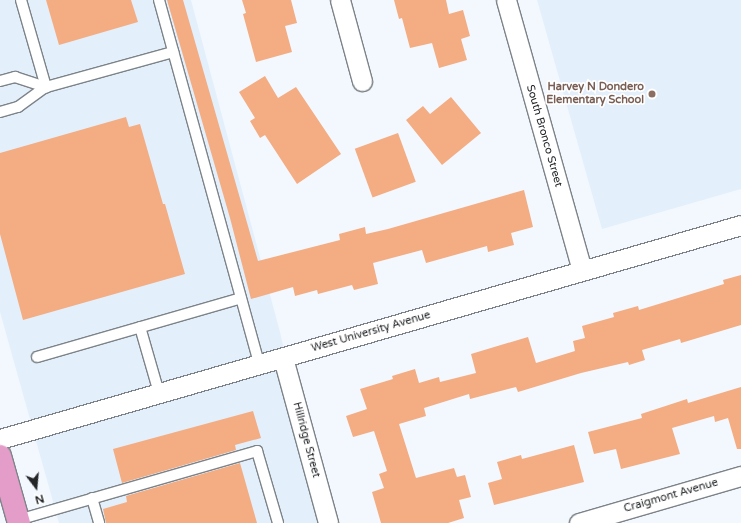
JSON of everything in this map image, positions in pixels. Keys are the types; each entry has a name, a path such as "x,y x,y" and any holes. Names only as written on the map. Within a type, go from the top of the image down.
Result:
{"main road":[{"path":"0,456 18,521"}],"street":[{"path":"340,0 362,81"},
{"name":"South Bronco Street","path":"506,0 582,271"},
{"name":"West University Avenue","path":"0,439 741,225"},
{"name":"Hillridge Street","path":"283,358 328,523"},
{"name":"Craigmont Avenue","path":"579,523 741,476"}],"lane":[{"path":"21,0 46,87"},
{"path":"159,0 259,364"},
{"path":"0,112 18,107 46,87 173,52"},
{"path":"0,81 15,77 46,87"},
{"path":"37,357 241,298"},
{"path":"140,327 159,393"},
{"path":"18,521 92,498 257,451 278,523"},
{"path":"92,498 99,523"}],"shaded area":[{"path":"0,0 191,0 280,332 324,523 59,523 0,312"},
{"name":"Harvey N Dondero Elementary School","path":"537,0 741,0 741,189 602,229"}],"building":[{"path":"46,0 131,0 138,22 59,45"},
{"path":"167,0 183,0 258,261 340,240 339,234 365,227 366,234 388,229 524,190 533,227 511,233 514,245 488,252 487,246 426,263 422,250 373,263 378,284 354,290 352,285 318,294 317,290 295,296 293,287 251,299 230,218"},
{"path":"242,0 291,0 297,23 285,26 292,52 256,62 243,14 246,13"},
{"path":"394,0 446,0 449,14 463,10 470,36 461,39 467,60 439,68 432,43 410,48 402,18 399,19"},
{"path":"265,76 278,98 296,87 341,154 297,184 265,135 260,138 250,121 255,118 239,92"},
{"path":"451,97 481,133 442,165 406,120 423,106 430,114"},
{"path":"126,117 129,127 140,124 185,274 23,320 0,234 0,153"},
{"path":"398,133 416,182 373,198 355,149"},
{"path":"741,275 741,325 681,343 680,339 642,350 645,360 629,365 628,362 581,373 518,392 516,387 470,399 469,394 424,408 426,416 399,424 416,478 454,468 457,477 465,475 471,497 459,500 464,518 448,523 381,523 372,492 384,488 379,474 387,471 374,431 353,437 346,416 367,409 360,389 393,379 392,376 415,369 419,383 439,377 440,382 476,373 471,354 528,337 536,363 575,351 573,341 585,338 582,326 614,317 613,313 638,306 639,310 724,284 723,280"},
{"path":"741,387 741,449 737,449 728,418 715,422 714,416 672,428 680,454 621,469 616,449 594,454 588,432 642,418 641,414 687,399 688,403"},
{"path":"253,411 261,438 235,445 236,450 122,483 113,449"},
{"path":"574,445 584,482 494,505 488,483 502,479 497,462 521,455 522,459"},
{"path":"240,463 257,523 106,523 103,509 127,502 126,496"}],"place":[{"name":"Harvey N Dondero Elementary School","path":"652,94"}]}
